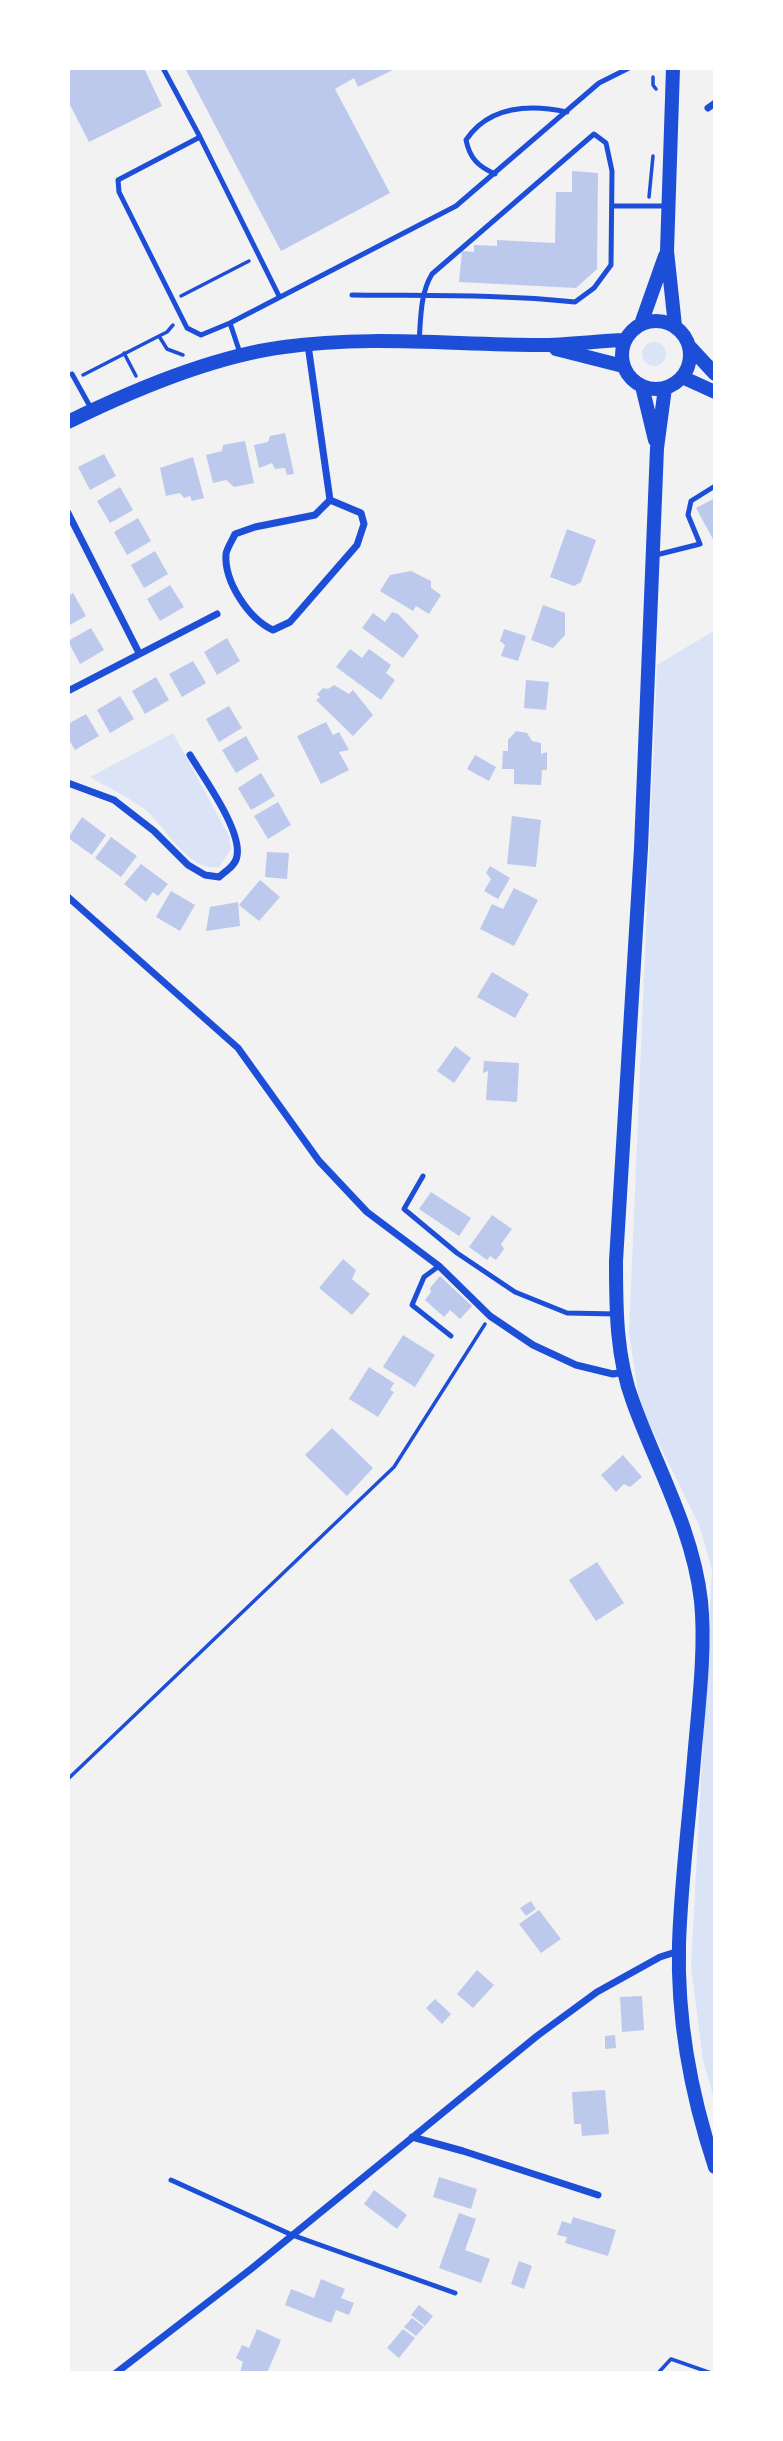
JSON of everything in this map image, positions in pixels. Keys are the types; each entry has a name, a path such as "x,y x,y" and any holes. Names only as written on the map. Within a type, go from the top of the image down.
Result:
{"main road":[{"path":"673,68 667,251 675,326"},
{"path":"641,324 667,251"},
{"path":"690,347 690,358 682,377 665,388 642,386 631,378 624,366 622,352 631,330 652,320 664,321 675,326 684,335 690,347 715,374"},
{"path":"68,422 192,371 282,347 376,340 541,345 625,340"},
{"path":"541,345 624,366"},
{"path":"682,377 715,392"},
{"path":"642,386 657,448"},
{"path":"665,388 657,448 640,862 616,1261 617,1314 625,1372 632,1399 685,1530 694,1557 701,1603 699,1700 679,1950 688,2065 702,2129 715,2167"}],"street":[{"path":"308,345 330,500"},
{"path":"330,500 361,513 364,524 357,545 290,622 273,630 260,624 243,606 227,569 226,552 235,534 255,527 315,515 330,500"},
{"path":"68,513 139,653"},
{"path":"68,691 217,614"},
{"path":"68,783 114,800 154,831 188,865 205,875 219,877 231,867 237,857 237,841 226,814 190,755"},
{"path":"68,898 238,1048 319,1161 367,1212 439,1266 490,1316 533,1345 576,1364 613,1374 625,1372"},
{"path":"116,2373 251,2269 519,2050 597,1992 660,1957 679,1950"},
{"path":"412,2137 598,2195"}],"lane":[{"path":"163,68 279,296"},
{"path":"200,137 122,176 117,183 187,328 201,335 230,323 456,206 598,83 629,68"},
{"path":"495,174 476,163 469,154 466,141 483,120 496,113 528,109 567,112"},
{"path":"352,295 423,296 540,298 575,302 594,288 611,265 612,171 606,143 594,134 432,274 424,288 423,296 419,341"},
{"path":"612,206 668,206"},
{"path":"230,323 241,356"},
{"path":"74,377 92,410"},
{"path":"653,556 700,544 688,515 691,501 715,486"},
{"path":"423,1176 404,1209 457,1253 515,1292 567,1313 617,1314"},
{"path":"439,1266 424,1277 412,1305 451,1336"},
{"path":"171,2180 292,2235 455,2293"}],"path":[{"path":"180,297 252,260"},
{"path":"74,377 161,335 167,349 174,354 189,355"},
{"path":"124,353 138,379"},
{"path":"68,1779 394,1467 490,1316"},
{"path":"658,2373 671,2359 711,2373"}],"shaded area":[{"path":"654,342 662,346 666,354 662,362 654,366 646,362 642,354 646,346"},
{"path":"715,630 715,2102 703,2060 691,1967 712,1569 699,1525 640,1405 629,1333 657,665"},
{"path":"173,733 229,836 231,849 219,867 207,867 196,862 177,846 143,808 90,777"}],"building":[{"path":"68,68 144,68 162,106 89,142 68,101"},
{"path":"185,68 397,68 358,87 354,78 335,89 390,193 281,251"},
{"path":"572,171 598,173 597,269 576,288 459,282 462,251 474,252 474,245 497,246 497,240 555,243 556,192 572,192"},
{"path":"285,433 294,474 287,475 285,468 275,469 272,463 259,468 254,445 268,442 270,436"},
{"path":"245,441 254,483 234,487 226,480 213,483 206,455 222,451 223,445"},
{"path":"104,454 116,476 90,490 78,467"},
{"path":"193,457 204,498 192,501 190,496 184,498 180,493 166,496 160,468"},
{"path":"120,487 133,510 110,523 97,501"},
{"path":"715,498 715,543 696,508"},
{"path":"138,518 151,541 127,555 114,532"},
{"path":"567,529 596,540 581,582 574,586 550,577"},
{"path":"155,551 168,574 144,588 131,565"},
{"path":"411,571 431,581 431,588 441,595 429,614 416,606 413,611 380,591 390,575"},
{"path":"170,585 184,607 160,621 147,599"},
{"path":"73,593 86,616 68,626 68,596"},
{"path":"543,605 565,613 565,635 553,648 531,640"},
{"path":"392,612 398,614 419,636 403,658 362,628 373,613 385,622"},
{"path":"91,628 104,650 80,664 68,641"},
{"path":"504,629 526,636 518,661 501,656 505,645 500,641"},
{"path":"227,638 240,661 217,675 204,652"},
{"path":"350,649 362,658 369,649 391,665 386,673 395,680 381,700 336,667"},
{"path":"193,661 206,683 182,697 169,674"},
{"path":"156,677 169,700 145,714 132,691"},
{"path":"526,680 549,682 546,710 524,708"},
{"path":"334,685 349,694 353,690 373,715 353,736 316,700 320,697 317,694 323,688 328,689"},
{"path":"120,696 134,719 110,733 97,710"},
{"path":"229,706 242,728 219,742 206,719"},
{"path":"86,714 99,736 75,750 68,738 68,724"},
{"path":"326,722 333,735 339,732 349,750 339,752 349,770 321,784 297,736"},
{"path":"516,731 527,733 532,741 541,743 541,754 547,752 547,770 542,770 541,785 514,784 514,769 502,769 503,751 508,751 508,740"},
{"path":"246,736 259,759 236,773 222,750"},
{"path":"475,755 496,767 489,781 467,769"},
{"path":"261,773 275,796 251,810 238,788"},
{"path":"278,802 291,825 268,839 254,816"},
{"path":"512,816 541,820 536,867 507,864"},
{"path":"82,817 106,835 92,855 68,838"},
{"path":"111,837 137,856 121,877 95,858"},
{"path":"267,852 289,853 287,879 265,877"},
{"path":"141,864 168,884 158,896 153,892 146,902 124,884"},
{"path":"490,866 510,878 498,899 484,891 491,879 486,873"},
{"path":"260,880 280,897 259,921 239,905"},
{"path":"514,888 538,900 514,946 480,929 492,904 503,909"},
{"path":"171,891 195,905 180,931 156,917"},
{"path":"238,902 240,926 206,931 210,907"},
{"path":"492,972 529,994 515,1018 477,997"},
{"path":"455,1046 471,1058 454,1083 437,1071"},
{"path":"484,1061 519,1063 517,1102 486,1100 488,1071 483,1073"},
{"path":"431,1192 471,1218 459,1236 419,1209"},
{"path":"492,1215 512,1229 501,1244 504,1249 496,1260 490,1256 487,1260 469,1247"},
{"path":"343,1259 356,1270 352,1279 370,1294 352,1315 319,1288"},
{"path":"440,1276 472,1306 460,1319 450,1310 444,1317 425,1300 431,1292 430,1288"},
{"path":"403,1335 435,1355 415,1387 383,1367"},
{"path":"369,1367 394,1383 390,1390 394,1392 378,1417 349,1399"},
{"path":"332,1428 373,1468 347,1496 305,1455"},
{"path":"623,1455 642,1477 630,1487 624,1484 616,1492 601,1475"},
{"path":"597,1562 624,1603 596,1621 569,1580"},
{"path":"531,1901 536,1909 526,1916 520,1908"},
{"path":"539,1910 561,1939 541,1953 519,1924"},
{"path":"477,1970 494,1985 473,2008 457,1994"},
{"path":"642,1996 644,2030 622,2032 620,1997"},
{"path":"435,1999 451,2014 442,2024 426,2008"},
{"path":"615,2035 616,2048 605,2049 605,2036"},
{"path":"605,2090 609,2134 582,2136 581,2124 574,2124 572,2092"},
{"path":"439,2177 477,2189 471,2209 433,2197"},
{"path":"374,2190 407,2215 397,2229 364,2204"},
{"path":"459,2213 476,2219 465,2250 490,2259 481,2283 439,2268"},
{"path":"573,2217 616,2230 608,2256 565,2243 567,2237 557,2235 562,2221 571,2224"},
{"path":"519,2261 532,2266 524,2289 511,2284"},
{"path":"321,2279 345,2289 341,2298 354,2303 349,2315 336,2310 331,2323 285,2305 291,2289 314,2298"},
{"path":"419,2305 433,2316 425,2326 411,2315"},
{"path":"412,2318 424,2327 416,2336 404,2327"},
{"path":"257,2329 281,2340 267,2373 240,2373 243,2362 236,2358 242,2345 249,2348"},
{"path":"403,2329 415,2338 399,2358 387,2348"}]}
